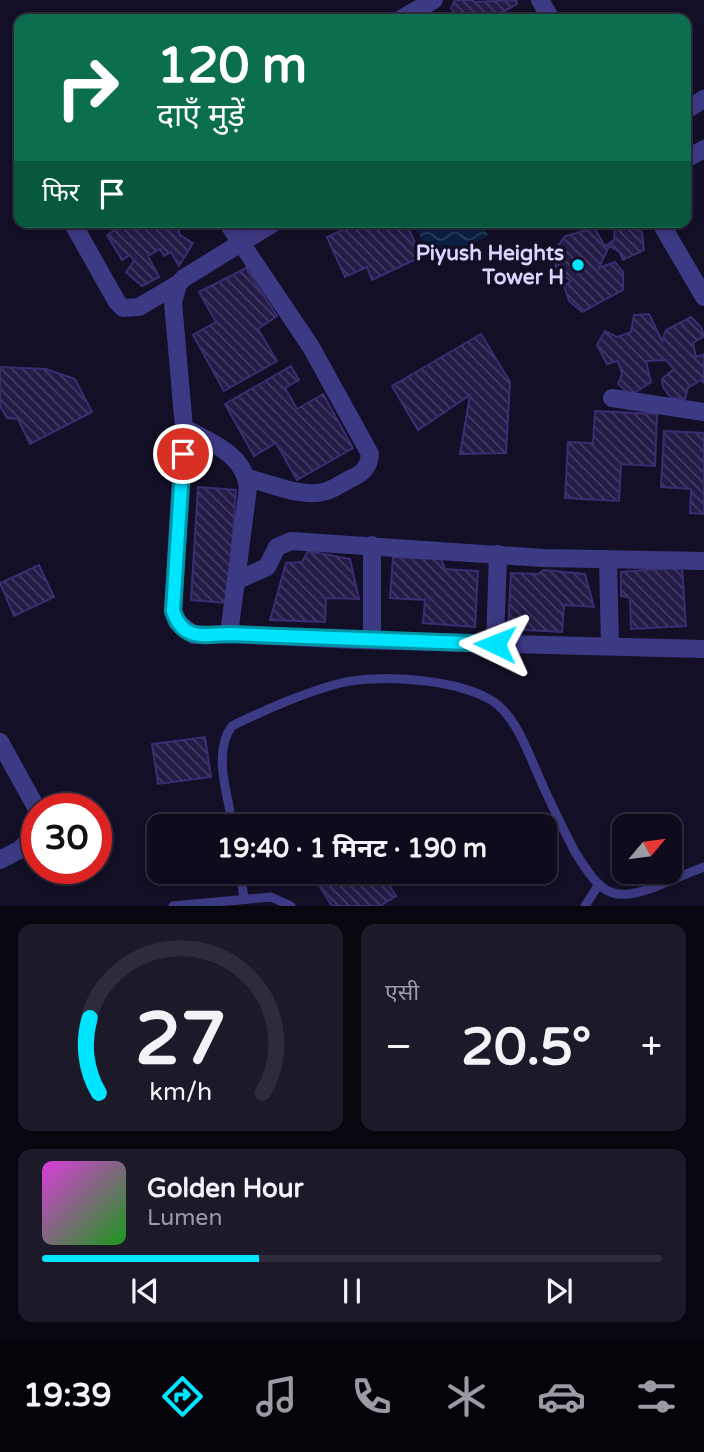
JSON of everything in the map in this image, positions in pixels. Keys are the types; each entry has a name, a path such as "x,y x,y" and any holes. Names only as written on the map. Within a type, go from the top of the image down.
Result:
{"street":[{"path":"410,14 434,0"},
{"path":"75,228 117,302 123,308 129,309 139,307 178,285 184,278 264,228"},
{"path":"232,228 311,347 370,454 370,462 359,475 327,491 302,492 247,478"},
{"path":"664,228 704,297"},
{"path":"178,285 173,302 184,428 173,611 177,622 194,635 704,649"},
{"path":"612,398 704,412"},
{"path":"184,428 222,449 238,462 247,478 248,488 229,634"},
{"path":"236,581 267,567 277,547 291,541 608,560 704,561"},
{"path":"372,545 372,640"},
{"path":"495,644 498,554"},
{"path":"608,560 610,646"},
{"path":"0,742 29,793"},
{"path":"0,860 21,848"}],"lane":[{"path":"231,814 222,748 226,734 232,726 339,683 355,680 414,680 445,683 488,697 503,709 518,732 557,814"},
{"path":"557,814 575,852 599,884 617,895 635,895 704,867"},
{"path":"242,884 244,898"},
{"path":"585,906 599,884"},
{"path":"173,906 271,897 291,906"}],"water":[{"path":"484,228 488,235 436,265 416,229"}],"building":[{"path":"455,0 516,0 517,4 503,12 508,14 454,14 451,8"},
{"path":"118,228 178,228 180,235 193,243 179,266 171,252 164,256 160,249 148,256 159,277 142,286 126,272 134,261 130,255 122,260 107,235"},
{"path":"347,228 409,228 421,257 372,280 367,267 345,277 327,237"},
{"name":"Piyush Heights Tower H","path":"594,228 605,246 614,240 615,228 635,229 642,232 644,250 623,260 619,251 609,246 599,268 615,262 623,272 623,290 582,312 569,301 564,286 571,281 556,270 554,251 565,236"},
{"path":"246,268 277,316 258,329 277,361 224,391 193,335 216,322 199,292"},
{"path":"649,314 662,341 666,330 691,317 701,327 704,336 693,343 696,357 704,354 704,383 701,380 688,388 685,399 671,398 663,387 662,379 674,369 666,360 646,361 651,382 631,395 618,384 622,374 618,361 607,364 597,345 605,331 617,337 631,332 634,315"},
{"path":"481,334 510,382 506,453 460,454 470,395 418,430 392,386"},
{"path":"291,366 299,380 285,388 297,409 323,394 353,448 297,480 276,443 254,456 225,404"},
{"path":"0,367 46,369 75,379 92,412 30,444 18,419 7,418 0,406"},
{"path":"595,411 657,414 655,466 621,464 619,501 565,498 568,442 593,443"},
{"path":"664,431 704,433 704,514 690,513 691,489 661,487"},
{"path":"198,487 236,490 228,603 191,600"},
{"path":"308,551 350,559 359,599 326,598 325,622 270,620 286,563 302,562"},
{"path":"393,557 441,559 445,569 478,571 475,627 423,623 425,600 390,598"},
{"path":"39,565 54,597 14,616 0,583"},
{"path":"682,567 686,626 631,629 630,598 621,596 621,572"},
{"path":"544,570 585,574 594,607 564,605 562,632 508,629 511,573 538,574"},
{"path":"205,737 211,777 158,784 152,744"},
{"path":"318,884 388,884 396,896 380,906 332,906"}],"place":[{"name":"Piyush Heights Tower H","path":"578,265"}],"route":[{"path":"183,454 173,611 177,622 186,631 194,635 495,644"}]}
